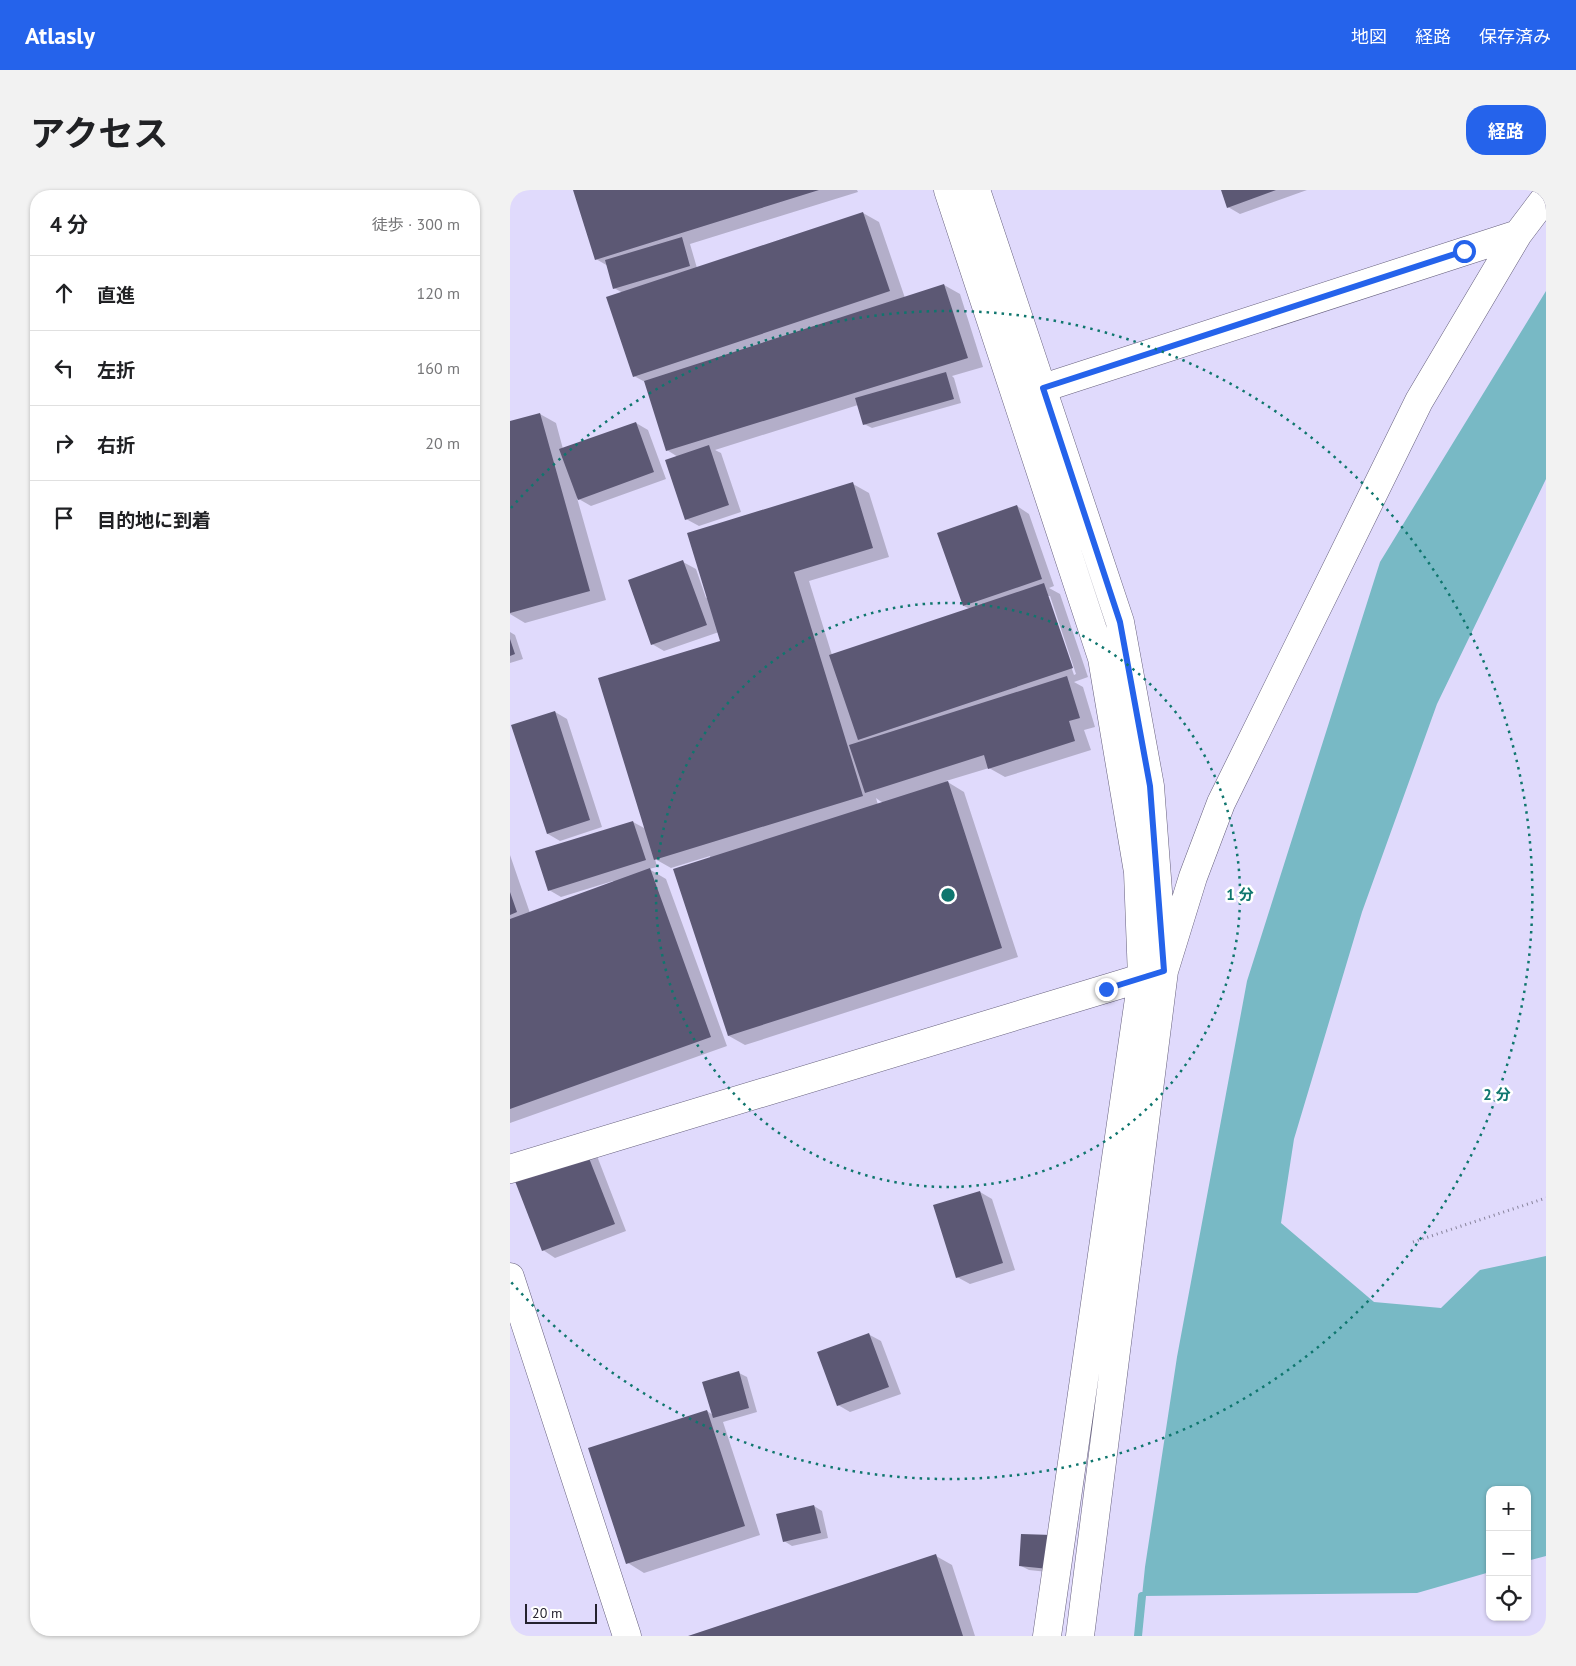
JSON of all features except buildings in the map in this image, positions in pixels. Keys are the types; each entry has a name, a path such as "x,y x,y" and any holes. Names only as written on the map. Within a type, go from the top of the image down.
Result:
{"street":[{"path":"948,190 1102,658 1138,872 1153,975"},
{"path":"976,190 1120,622 1150,786 1153,975 1080,1636"},
{"path":"1048,1636 1153,975 1221,803 1420,401 1518,234 1546,197"},
{"path":"1043,388 1518,234"},
{"path":"510,1170 1153,975"},
{"path":"510,1277 627,1636"}],"path":[{"path":"1413,1242 1546,1198"}],"shaded area":[{"path":"1546,291 1546,479 1437,704 1362,912 1294,1139 1281,1223 1374,1302 1441,1308 1480,1270 1546,1256 1546,1556 1531,1560 1531,1486 1486,1486 1486,1573 1417,1593 1142,1596 1177,1357 1247,981 1380,562"}],"waterway":[{"path":"1138,1636 1142,1596"}],"route":[{"path":"1106,989 1164,971 1150,786 1120,622 1043,388 1464,251"}]}
